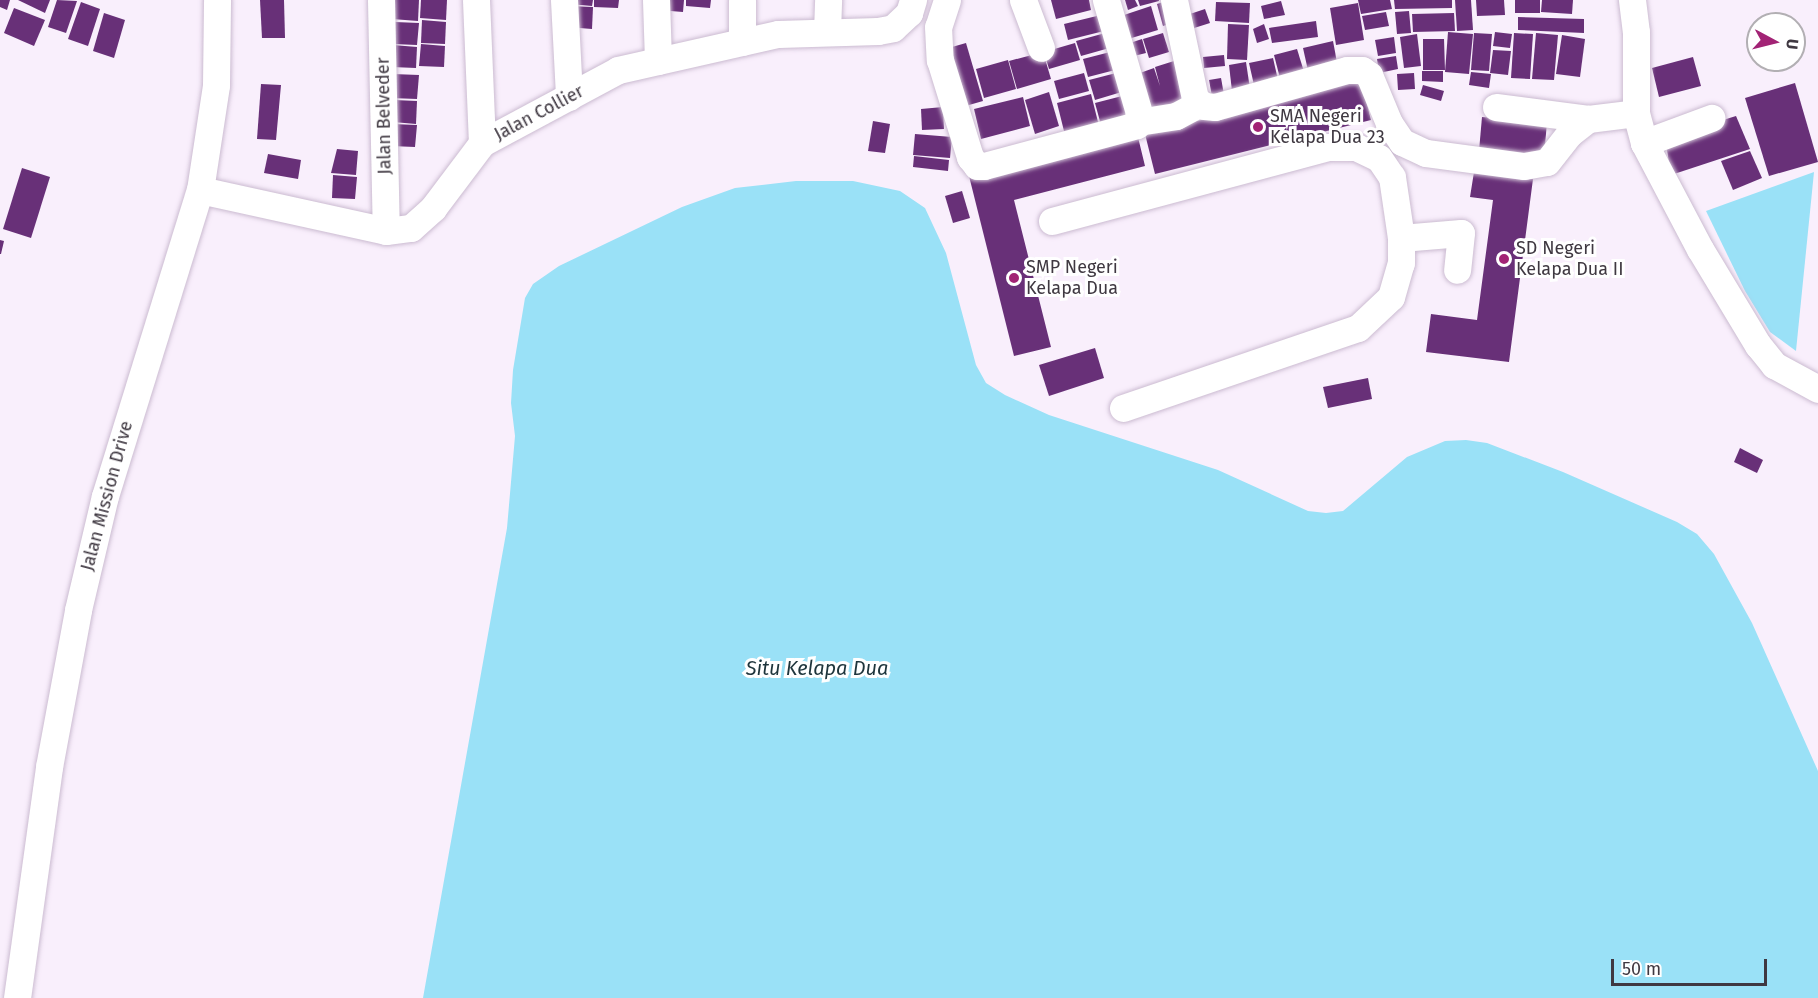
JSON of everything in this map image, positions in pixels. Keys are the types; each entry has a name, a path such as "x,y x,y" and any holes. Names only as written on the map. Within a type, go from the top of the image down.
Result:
{"street":[{"name":"Jalan Mission Drive","path":"17,998 49,767 78,610 105,496 200,189 216,85 218,0"},
{"name":"Jalan Belveder","path":"381,0 387,231"},
{"path":"476,0 482,143"},
{"path":"564,0 569,97"},
{"path":"656,0 658,61"},
{"path":"742,0 742,42"},
{"path":"826,32 828,0"},
{"path":"947,0 938,27 940,60 970,157 977,166 1133,128 1138,122 1139,113 1106,0"},
{"path":"1023,0 1041,48"},
{"path":"1174,0 1199,104"},
{"path":"1632,0 1636,32 1636,113 1644,142 1700,249 1758,345 1774,365 1818,389"},
{"name":"Jalan Collier","path":"200,189 387,231 411,228 420,221 482,143 618,70 778,34 878,31 893,28 911,7"},
{"path":"1138,122 1176,116 1199,104 1215,106 1347,70 1362,70 1369,75 1389,123 1402,142 1426,153 1537,166 1553,158 1570,133 1588,119"},
{"path":"1496,106 1588,119 1636,113"},
{"path":"1644,142 1711,118"},
{"path":"1379,158 1402,142"},
{"path":"1052,220 1329,147 1356,147 1379,158 1392,177 1401,238 1401,263 1391,297 1358,328 1123,408"},
{"path":"1401,238 1461,233 1457,270"}],"water":[{"path":"1814,172 1796,351 1770,332 1745,291 1706,211"},
{"name":"Situ Kelapa Dua","path":"796,181 853,181 900,191 925,208 946,253 976,365 986,383 1005,395 1049,415 1218,470 1308,511 1326,513 1343,511 1407,457 1445,441 1466,440 1487,443 1563,472 1677,522 1697,534 1714,554 1752,623 1818,771 1818,998 423,998 507,528 515,436 511,403 513,370 525,298 533,284 559,266 682,207 735,188"}],"building":[{"path":"0,0 10,0 7,10 0,7"},
{"path":"18,0 50,0 45,13"},
{"path":"57,0 77,1 66,33 48,27"},
{"path":"260,0 284,0 285,38 262,38"},
{"path":"393,0 419,0 418,21 392,19"},
{"path":"421,0 447,0 446,20 420,18"},
{"path":"569,0 593,0 592,6 569,4"},
{"path":"594,0 619,0 618,8 594,7"},
{"path":"659,0 684,0 683,12 658,10"},
{"path":"686,0 711,0 710,8 686,6"},
{"path":"1051,0 1089,0 1091,10 1056,19"},
{"path":"1125,0 1135,0 1138,6 1128,10"},
{"path":"1138,0 1159,0 1159,1 1140,6"},
{"path":"1169,0 1175,22 1163,26 1157,4"},
{"path":"1358,0 1390,0 1392,9 1361,14"},
{"path":"1394,0 1452,0 1452,8 1395,9"},
{"path":"1455,0 1471,0 1473,30 1457,31"},
{"path":"1476,0 1504,0 1505,15 1477,16"},
{"path":"1515,0 1540,0 1540,13 1515,13"},
{"path":"1542,0 1573,0 1572,14 1541,12"},
{"path":"1281,1 1285,15 1264,19 1261,6"},
{"path":"81,2 100,9 88,46 68,39"},
{"path":"1216,2 1250,3 1249,23 1215,21"},
{"path":"1358,3 1364,40 1336,45 1330,8"},
{"path":"569,6 593,7 592,29 567,27"},
{"path":"1151,6 1158,30 1125,40 1118,17"},
{"path":"14,8 45,20 34,46 4,33"},
{"path":"1205,9 1210,23 1191,29 1187,15"},
{"path":"1409,11 1411,33 1397,34 1395,12"},
{"path":"1386,12 1389,26 1365,30 1362,16"},
{"path":"104,13 125,20 114,58 93,51"},
{"path":"1454,13 1455,31 1413,32 1412,14"},
{"path":"1105,14 1108,30 1068,40 1064,24"},
{"path":"1518,17 1584,19 1584,33 1518,30"},
{"path":"422,20 446,22 445,44 421,43"},
{"path":"1316,21 1318,37 1272,43 1269,28"},
{"path":"395,22 419,23 417,45 393,44"},
{"path":"1228,24 1249,25 1247,60 1227,59"},
{"path":"1264,24 1269,39 1257,43 1253,29"},
{"path":"1109,32 1113,47 1081,56 1076,41"},
{"path":"1448,32 1473,34 1469,74 1445,72"},
{"path":"1495,32 1512,34 1510,48 1493,46"},
{"path":"1163,33 1169,52 1149,58 1143,39"},
{"path":"1474,33 1492,34 1489,71 1471,70"},
{"path":"1514,33 1533,34 1530,79 1511,78"},
{"path":"1536,33 1558,35 1554,80 1532,79"},
{"path":"1417,34 1421,66 1404,68 1400,37"},
{"path":"1562,35 1585,39 1580,77 1556,74"},
{"path":"1394,37 1396,53 1378,56 1375,40"},
{"path":"1142,39 1146,53 1134,56 1130,43"},
{"path":"1423,39 1444,39 1445,70 1423,70"},
{"path":"1333,41 1338,68 1309,75 1303,48"},
{"path":"966,43 983,101 962,107 945,49"},
{"path":"1075,43 1080,60 1049,69 1044,52"},
{"path":"421,44 445,46 444,67 419,66"},
{"path":"393,45 417,47 416,68 392,67"},
{"path":"1297,49 1305,75 1281,82 1274,55"},
{"path":"1493,50 1511,51 1508,75 1490,73"},
{"path":"1114,51 1119,69 1088,77 1083,59"},
{"path":"1043,52 1051,79 1017,89 1009,61"},
{"path":"1224,55 1225,66 1204,68 1203,57"},
{"path":"1396,56 1398,69 1379,73 1377,59"},
{"path":"1693,57 1701,86 1659,97 1652,68"},
{"path":"1273,58 1278,80 1254,85 1249,63"},
{"path":"1008,60 1016,89 984,98 976,69"},
{"path":"1174,61 1187,105 1153,115 1140,73 1154,68 1160,86 1155,67"},
{"path":"1246,62 1250,89 1232,91 1229,65"},
{"path":"1422,71 1443,71 1443,82 1422,81"},
{"path":"1120,72 1125,91 1095,100 1089,80"},
{"path":"1471,72 1491,74 1489,88 1469,85"},
{"path":"1084,73 1089,91 1059,99 1054,81"},
{"path":"1414,73 1415,89 1398,90 1397,74"},
{"path":"393,74 419,75 417,99 391,98"},
{"path":"1221,78 1225,100 1213,102 1209,80"},
{"name":"SMA Negeri Kelapa Dua 23","path":"1361,80 1371,120 1155,174 1145,134"},
{"path":"1795,83 1818,162 1769,176 1745,98"},
{"path":"261,84 281,85 276,140 257,139"},
{"path":"1423,85 1444,91 1441,101 1420,95"},
{"path":"1049,92 1059,126 1035,134 1025,100"},
{"path":"1091,94 1099,126 1065,135 1057,103"},
{"path":"1126,95 1132,118 1101,125 1095,103"},
{"path":"1023,97 1030,126 981,139 974,109"},
{"path":"394,100 417,101 416,124 393,122"},
{"path":"943,107 944,129 922,130 921,109"},
{"path":"1736,116 1750,149 1671,175 1665,138"},
{"path":"1482,117 1547,122 1544,157 1479,151"},
{"path":"873,121 890,124 885,153 868,151"},
{"path":"392,124 417,125 415,147 391,146"},
{"name":"SMP Negeri Kelapa Dua","path":"1137,133 1145,166 1014,200 1051,347 1014,356 969,176"},
{"path":"915,134 952,137 950,158 913,155"},
{"path":"337,149 358,151 356,175 331,173"},
{"path":"1750,151 1762,178 1733,190 1721,161"},
{"path":"268,154 301,160 298,179 264,173"},
{"path":"914,156 949,160 948,171 913,167"},
{"path":"22,168 50,177 31,238 3,229"},
{"name":"SD Negeri Kelapa Dua II","path":"1474,172 1533,179 1509,362 1426,352 1431,314 1477,320 1493,200 1470,197"},
{"path":"333,175 357,177 355,199 332,198"},
{"path":"962,191 970,218 953,223 945,196"},
{"path":"0,240 4,241 1,254 0,254"},
{"path":"1095,348 1104,378 1049,396 1039,365"},
{"path":"1368,378 1372,399 1328,408 1323,387"},
{"path":"1740,448 1763,460 1757,473 1734,462"}],"place":[{"name":"SMA Negeri Kelapa Dua 23","path":"1258,127"},
{"name":"SD Negeri Kelapa Dua II","path":"1504,259"},
{"name":"SMP Negeri Kelapa Dua","path":"1014,278"}]}
